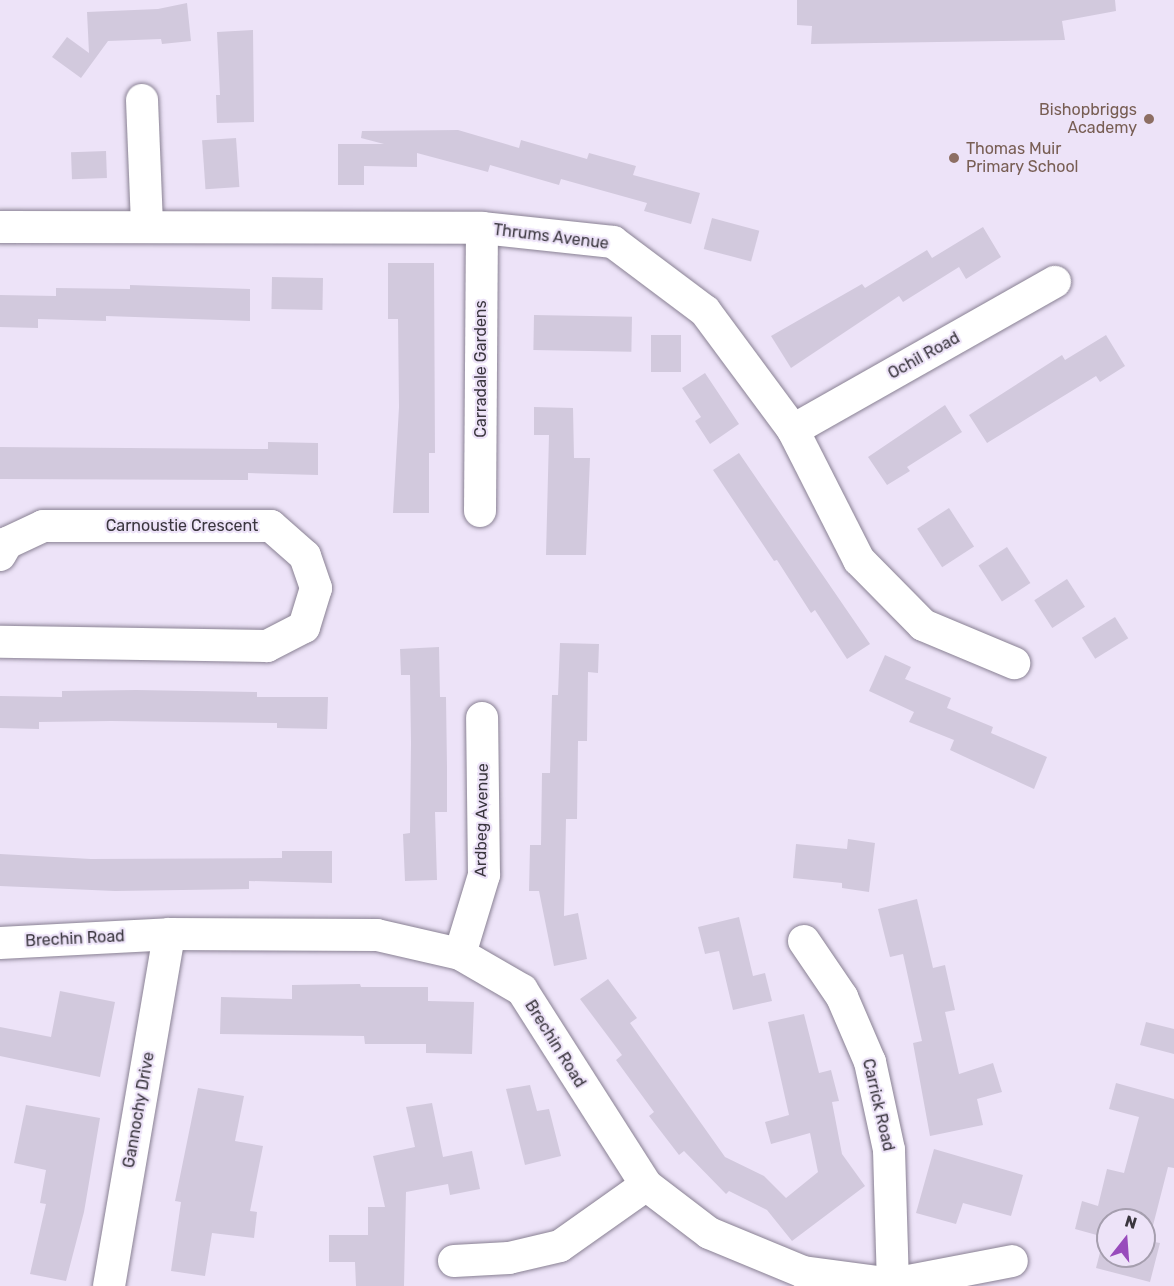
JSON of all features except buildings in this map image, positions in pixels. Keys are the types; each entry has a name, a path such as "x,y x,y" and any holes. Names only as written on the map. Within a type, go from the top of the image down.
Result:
{"street":[{"path":"142,100 147,226"},
{"name":"Thrums Avenue","path":"0,227 482,228 613,242 705,310 793,430 859,560 923,625 1014,663"},
{"name":"Carradale Gardens","path":"480,511 482,228"},
{"name":"Ochil Road","path":"793,430 1055,282"},
{"name":"Carnoustie Crescent","path":"0,555 7,543 43,526 271,526 305,556 316,588 304,627 267,646 0,642"},
{"name":"Ardbeg Avenue","path":"460,954 484,875 482,718"},
{"name":"Brechin Road","path":"0,943 169,934 377,935 460,954 522,990 646,1185 709,1233 803,1272 893,1284 1012,1261"},
{"name":"Gannochy Drive","path":"109,1286 169,934"},
{"name":"Carrick Road","path":"804,941 842,997 870,1062 890,1150 893,1284"},
{"path":"454,1261 509,1258 560,1246 646,1185"}],"place":[{"name":"Bishopbriggs Academy","path":"1149,119"},
{"name":"Thomas Muir Primary School","path":"954,158"}]}
